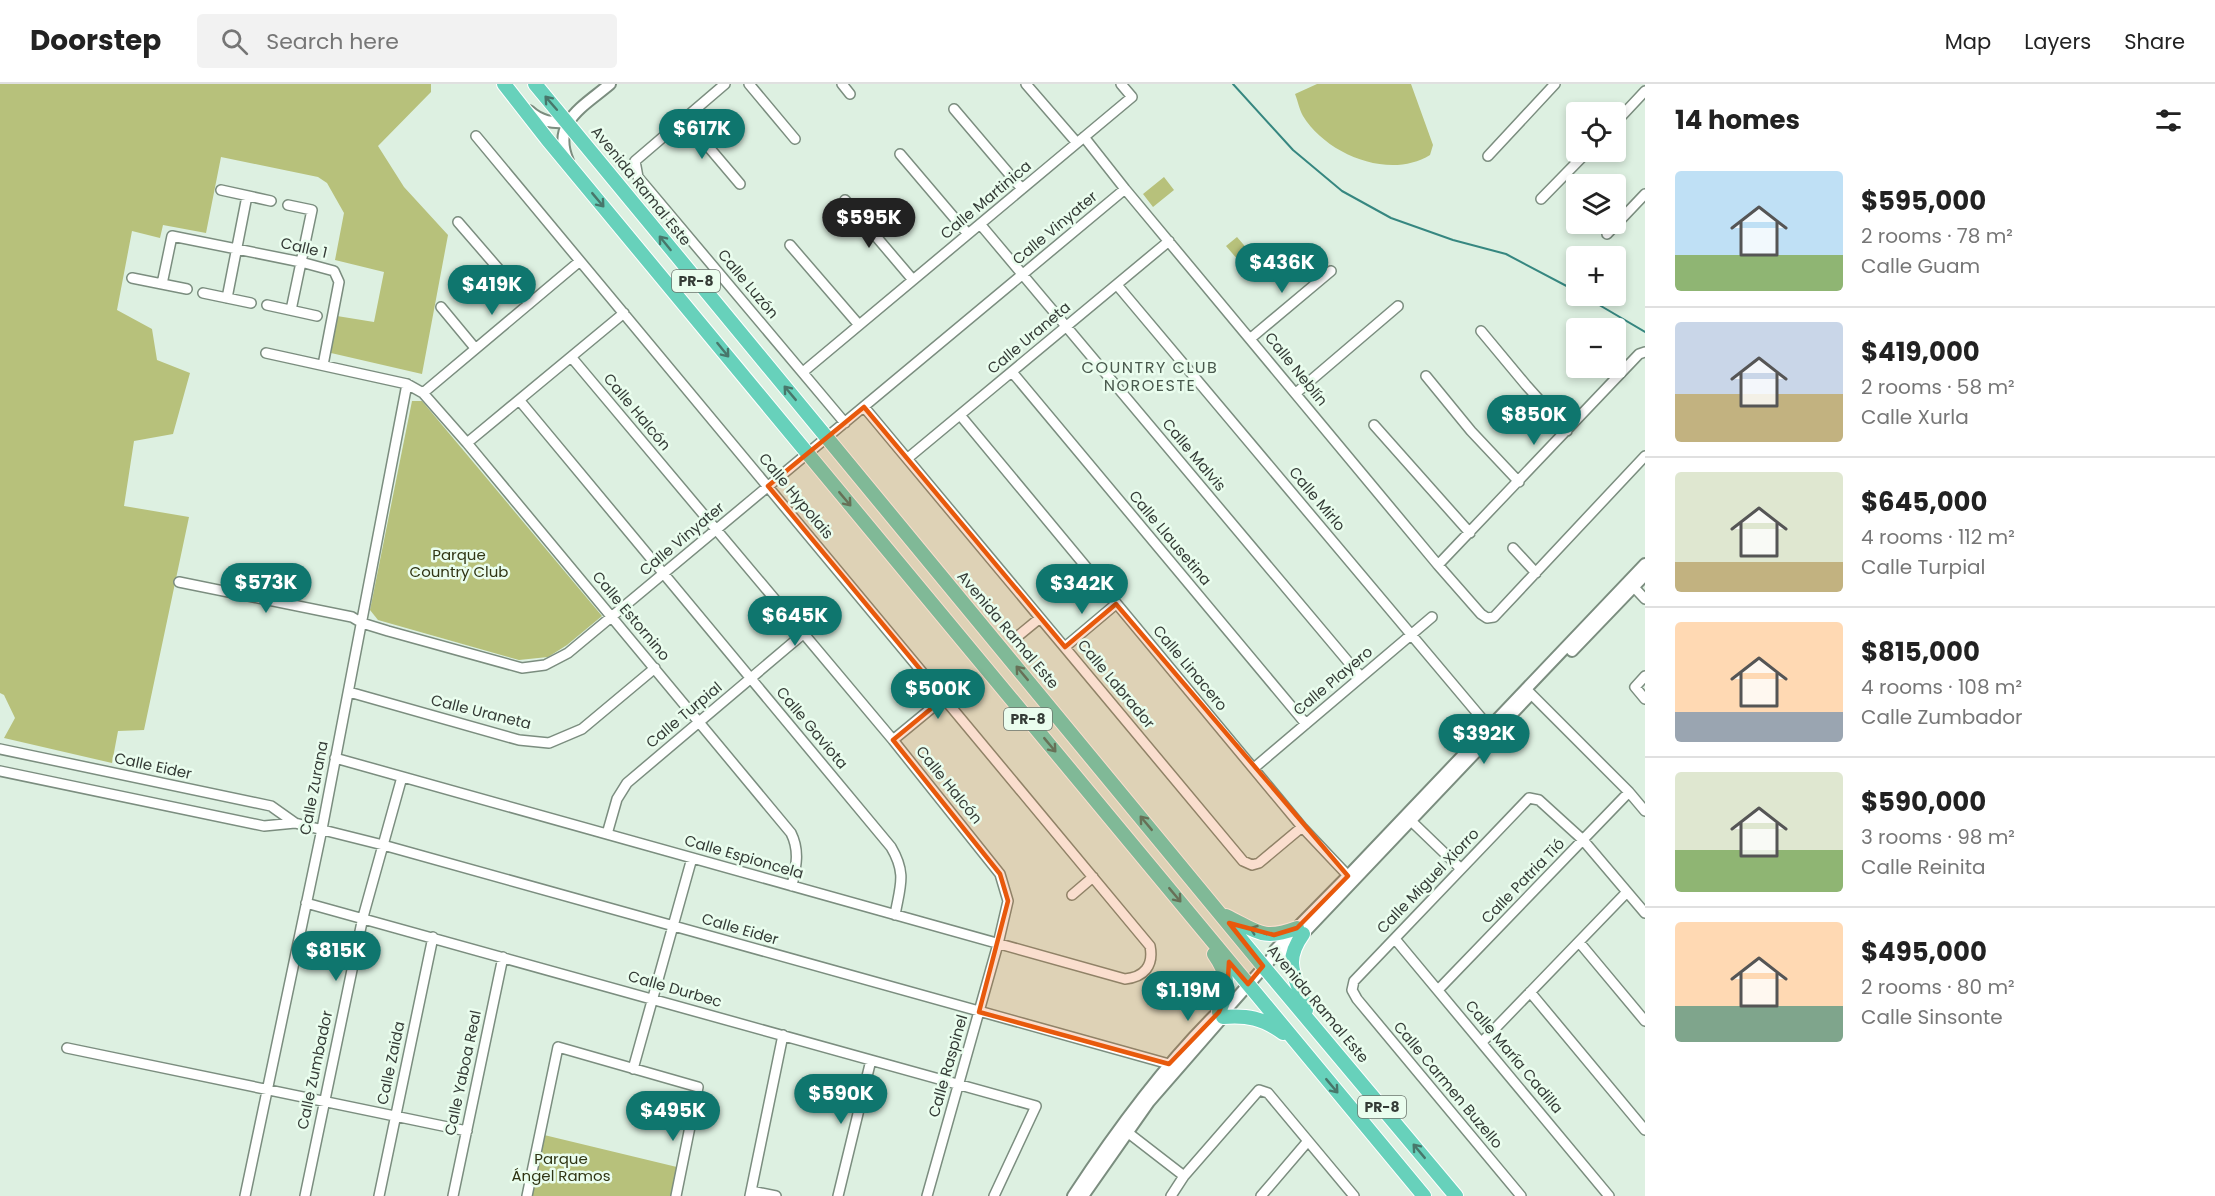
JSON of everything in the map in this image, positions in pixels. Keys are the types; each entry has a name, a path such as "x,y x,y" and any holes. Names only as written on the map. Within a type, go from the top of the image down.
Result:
{"main road":[{"name":"PR-8","path":"504,84 571,168 1424,1196"},
{"name":"Avenida Ramal Este","path":"535,84 1221,913 1267,962 1308,1017 1456,1196"},
{"path":"1221,913 1251,929 1267,934 1280,935 1300,931"},
{"path":"1198,923 1227,979 1223,1013 1257,1018 1295,1041"},
{"path":"1300,931 1291,966 1308,1017"}],"street":[{"path":"725,84 684,118 740,184"},
{"path":"749,84 795,139"},
{"path":"842,84 850,94"},
{"name":"Calle Neblín","path":"1026,84 1125,189 1481,614 1487,618 1494,616 1536,573"},
{"name":"Calle Martinica","path":"803,372 1132,97 1121,84"},
{"path":"1488,156 1555,84"},
{"path":"1626,111 1645,90 1641,84"},
{"path":"571,168 566,158 562,138 567,122 603,86"},
{"path":"515,97 533,115 544,121 567,122"},
{"path":"954,109 1022,189"},
{"name":"Calle Luzón","path":"684,118 634,161 638,177 844,423"},
{"name":"Calle Hypolais","path":"476,136 1150,946 1150,964 1143,973"},
{"path":"900,154 968,234"},
{"path":"1541,199 1577,162"},
{"name":"Calle Vinyater","path":"179,582 352,617 362,623 522,668 545,665 568,653 612,617 1125,189"},
{"path":"221,190 271,201"},
{"path":"1626,214 1645,194"},
{"path":"227,297 247,196"},
{"path":"845,200 913,280"},
{"path":"288,205 312,210 291,310"},
{"path":"459,222 529,304"},
{"name":"Calle Malvis","path":"980,224 1361,677"},
{"name":"Calle 1","path":"162,284 172,236 301,262 334,271 339,282 323,364"},
{"name":"Calle Uraneta","path":"908,458 1169,241"},
{"path":"790,245 859,325"},
{"path":"423,393 580,261"},
{"path":"1251,338 1331,271"},
{"path":"132,278 187,289"},
{"name":"Calle Mirlo","path":"1117,285 1491,730"},
{"path":"203,293 251,303"},
{"path":"267,305 317,316"},
{"path":"1296,393 1398,306"},
{"path":"441,307 475,348"},
{"path":"467,443 624,314"},
{"path":"1481,330 1526,386 1568,431"},
{"path":"1438,565 1639,354 1645,352"},
{"name":"Calle Estornino","path":"266,353 407,384 423,393 656,668 791,832 795,841 797,860 792,886"},
{"name":"Calle Halcón","path":"572,358 893,740 1000,874 1008,901 998,944"},
{"name":"Calle Llausetina","path":"1012,372 1306,724"},
{"path":"1426,376 1471,431 1518,482"},
{"name":"Calle Zurana","path":"245,1196 322,829 407,384"},
{"name":"Calle Gaviota","path":"520,401 891,847 900,863 902,877 895,915"},
{"name":"Calle Labrador","path":"864,407 1243,861 1255,864 1302,827"},
{"name":"Calle Linacero","path":"960,415 1302,827 1351,879"},
{"path":"1374,425 1470,533"},
{"path":"1513,548 1536,573 1645,456"},
{"path":"1073,1196 1172,1066 1223,1013 1267,962 1281,955 1300,931 1631,584 1645,564"},
{"path":"1631,584 1645,575"},
{"path":"1631,584 1645,599"},
{"path":"1065,647 1116,604"},
{"name":"Calle Playero","path":"1254,768 1432,616"},
{"path":"1018,636 1040,618"},
{"name":"Calle Turpial","path":"607,834 617,799 627,783 802,634"},
{"name":"Calle Uraneta","path":"349,692 519,740 549,743 582,729 656,668"},
{"path":"1645,676 1635,687 1645,699"},
{"path":"893,740 967,679"},
{"path":"1528,692 1645,810"},
{"name":"Calle Eider","path":"0,749 271,806 295,823"},
{"name":"Calle Espioncela","path":"335,758 1125,979 1134,978 1143,973"},
{"name":"Calle Eider","path":"0,771 264,826 295,823 322,829 1172,1066"},
{"name":"Calle Zumbador","path":"304,1196 363,917 402,777"},
{"name":"Calle Patria Tió","path":"1438,990 1629,792"},
{"name":"Calle Miguel Xiorro","path":"1354,993 1352,990 1354,981 1529,798 1539,800 1582,840"},
{"path":"1408,818 1460,868"},
{"path":"1582,840 1645,913"},
{"path":"633,1069 692,858"},
{"path":"1072,895 1093,877"},
{"path":"1482,1042 1627,892"},
{"name":"Calle Durbec","path":"306,903 1036,1106 994,1196"},
{"name":"Calle Zaida","path":"379,1196 433,937"},
{"name":"Calle María Cadilla","path":"1395,939 1609,1196"},
{"path":"1579,942 1645,1022"},
{"name":"Calle Raspinel","path":"927,1196 998,944"},
{"name":"Calle Yaboa Real","path":"453,1196 503,957"},
{"path":"1530,992 1645,1130"},
{"name":"Calle Carmen Buzello","path":"1354,993 1521,1196"},
{"path":"776,1196 750,1193 783,1035"},
{"path":"527,1196 558,1047 698,1087 676,1196"},
{"path":"67,1048 467,1131"},
{"path":"838,1196 871,1060"},
{"path":"1171,1196 1184,1176 1259,1090 1268,1093 1275,1100 1354,1196"},
{"path":"1123,1129 1184,1176"},
{"path":"1083,1196 1123,1129"},
{"path":"1261,1196 1308,1141"}],"highlighted area":[{"path":"864,407 1065,647 1116,604 1348,876 1297,928 1274,935 1229,923 1263,966 1248,984 1229,962 1227,993 1219,1012 1169,1064 979,1012 1008,901 1000,874 893,740 944,698 768,486"}],"green space":[{"path":"0,84 431,84 431,92 378,146 404,187 448,235 422,374 331,353 337,316 374,322 384,272 335,260 344,213 327,183 318,177 221,157 206,233 163,225 160,238 132,231 117,310 152,329 157,360 190,373 173,434 134,441 124,506 189,517 144,730 118,731 112,763 4,738 15,718 4,695 0,693"},
{"path":"1317,84 1411,84 1433,145 1430,155 1414,162 1397,165 1379,164 1361,160 1327,142 1303,116 1295,94"},
{"path":"1164,177 1174,190 1153,207 1143,194"},
{"path":"1237,237 1255,258 1244,267 1226,246"},
{"name":"Parque Country Club","path":"412,401 422,401 602,616 567,645 548,657 519,660 378,620 370,610"},
{"name":"Parque Ángel Ramos","path":"540,1134 681,1168 676,1196 527,1196"}],"waterway":[{"path":"1233,84 1293,150 1342,191 1391,218 1453,240 1506,254 1566,286"},
{"path":"1601,306 1645,332"}],"district":[{"name":"COUNTRY CLUB NOROESTE","path":"1150,376"}]}
